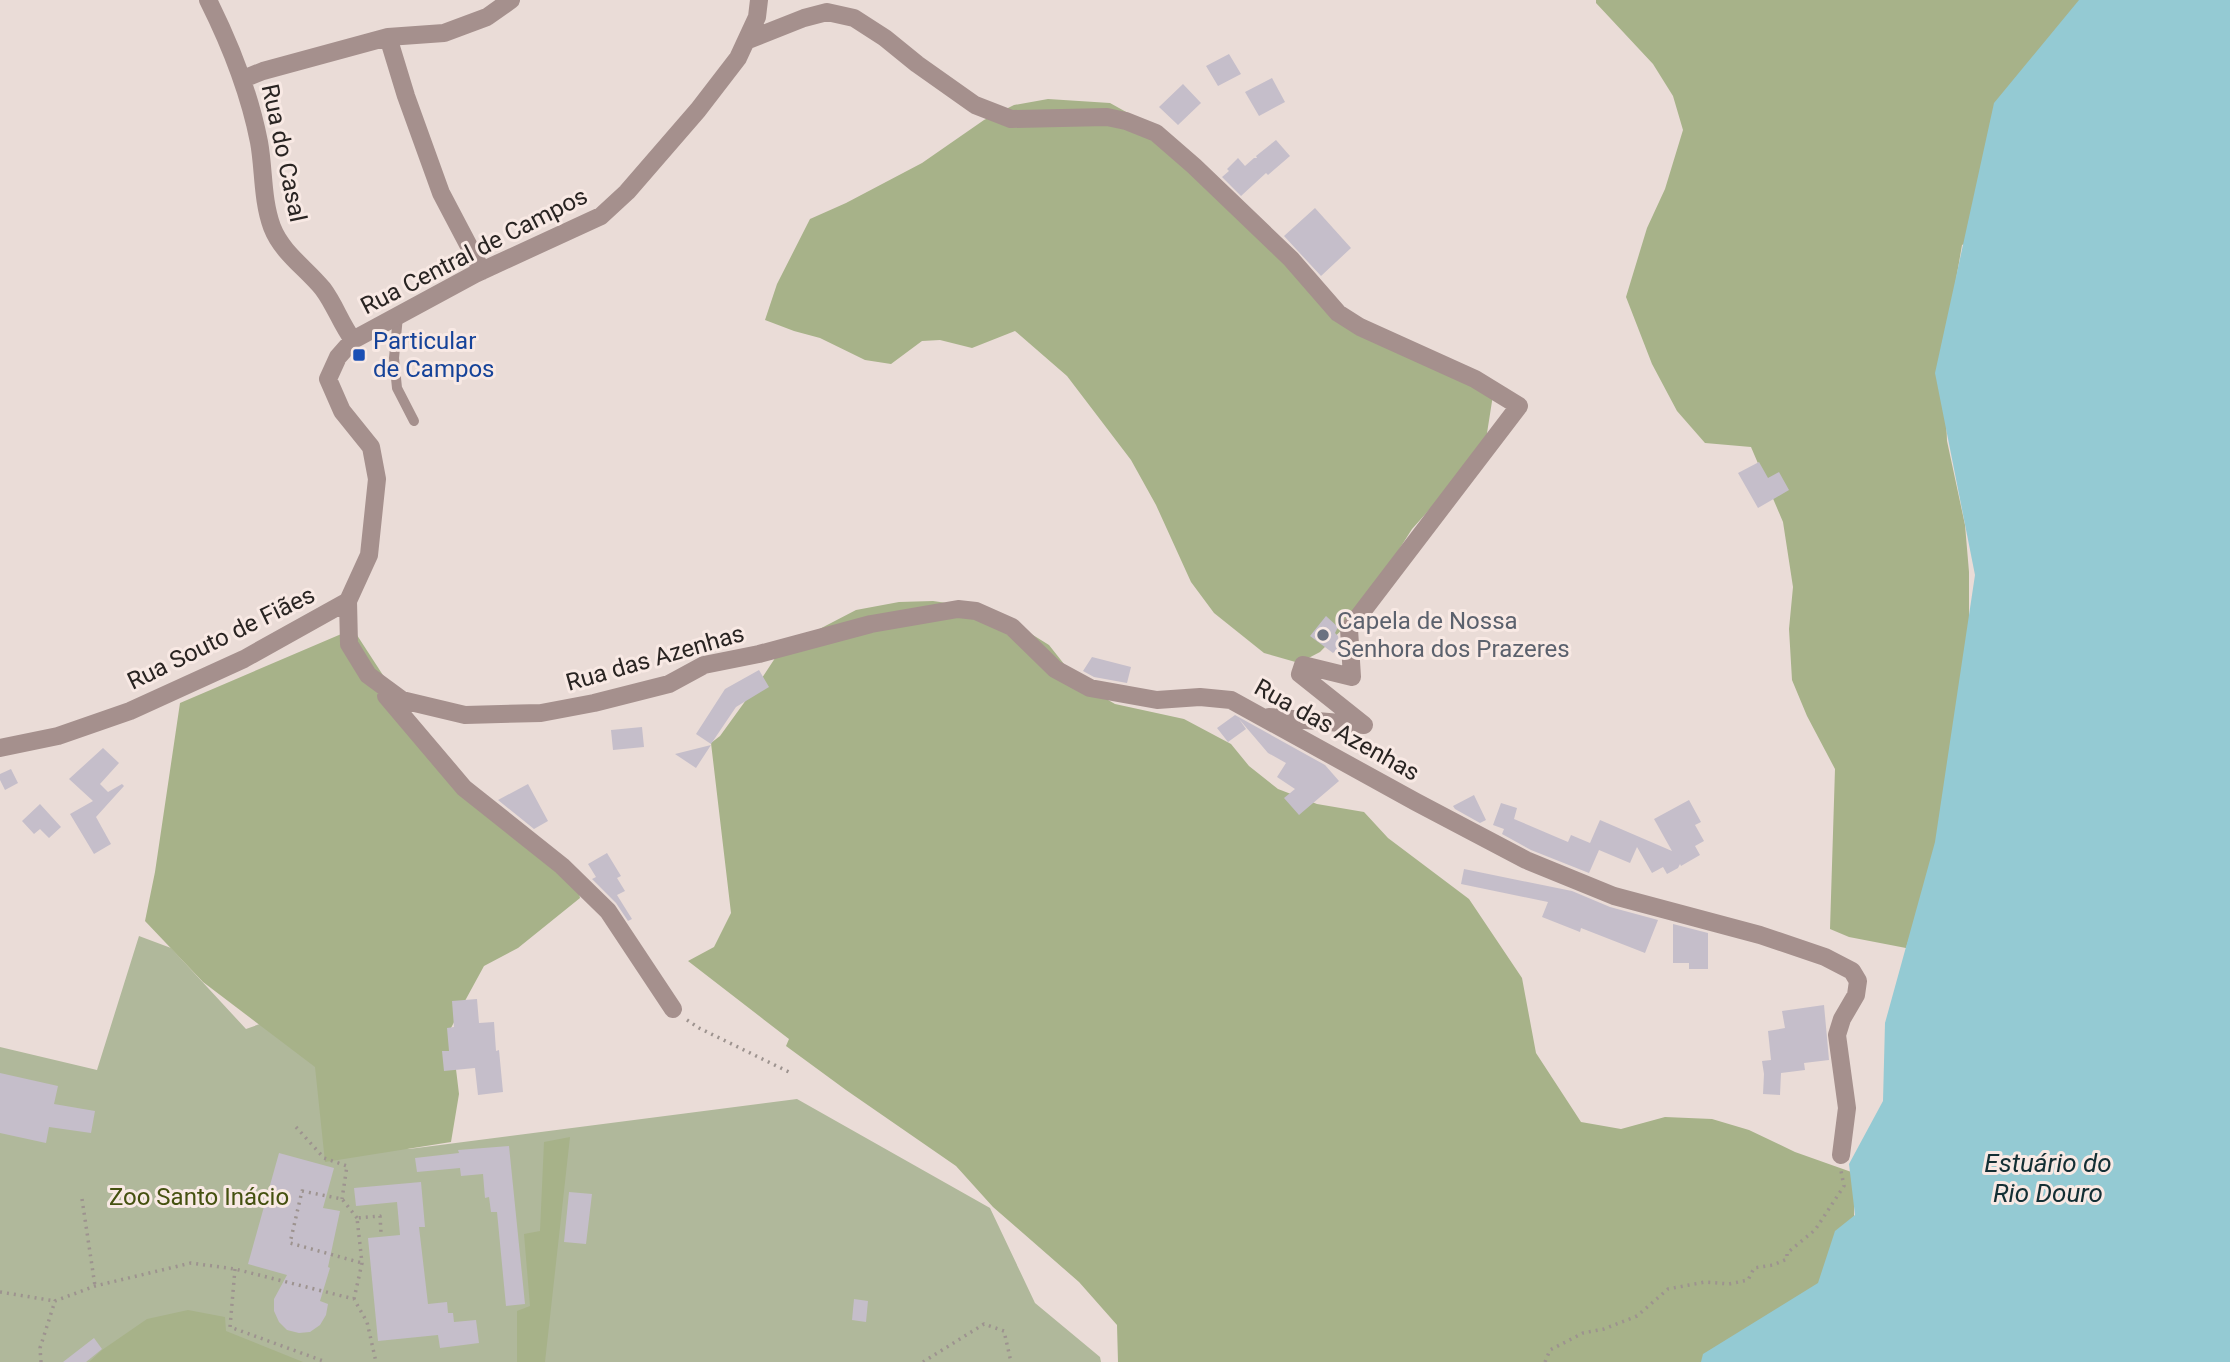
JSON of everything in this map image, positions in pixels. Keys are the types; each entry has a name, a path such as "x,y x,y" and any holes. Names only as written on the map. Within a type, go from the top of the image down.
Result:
{"street":[{"name":"Rua do Casal","path":"208,0 243,79 259,143 272,227 281,244 323,290 353,340"},
{"path":"243,79 263,71 388,37 444,33 487,17 511,0"},
{"name":"Rua Central de Campos","path":"353,340 482,271 601,216 627,192 698,110 738,58 757,17 759,0"},
{"path":"746,41 804,18 827,12 854,18 975,105 1011,119 1107,117 1126,121 1156,134 1194,166 1291,259 1338,313 1360,327 1475,379 1519,406 1349,629 1352,677 1303,665 1300,674 1364,725 1264,716"},
{"path":"388,37 441,193 482,271"},
{"name":"Rua Souto de Fiães","path":"0,748 58,736 130,710 244,659 348,601 369,555 377,479 371,447 342,411 328,379 338,357 353,340"},
{"name":"Rua das Azenhas","path":"348,601 349,644 368,675 402,700 465,715 541,713 594,703 669,684 704,665 759,654 871,624 958,609 976,611 1012,627 1055,669 1090,688 1157,700 1200,697 1231,700 1526,860 1614,896 1760,935 1825,957 1852,971 1858,981 1856,995 1842,1019 1837,1035 1847,1108 1841,1155"},
{"path":"368,675 464,788 562,866 608,911 673,1009"}],"lane":[{"path":"398,316 394,358 397,388 414,421"}],"path":[{"path":"673,1009 699,1028 791,1073"},
{"path":"296,1127 324,1158 347,1166 342,1199"},
{"path":"1545,1362 1550,1350 1583,1333 1604,1329 1637,1315 1668,1289 1705,1282 1729,1284 1748,1280 1754,1268 1773,1265 1787,1259 1787,1253 1815,1230 1844,1186 1841,1155"},
{"path":"362,1264 290,1243 302,1191 342,1199 357,1218 362,1264 354,1299 367,1322 376,1362"},
{"path":"82,1199 95,1286"},
{"path":"357,1218 380,1216 382,1233"},
{"path":"0,1292 55,1301 95,1286 191,1263 235,1269 354,1299"},
{"path":"235,1269 230,1327 327,1362"},
{"path":"41,1362 40,1348 55,1301"},
{"path":"923,1362 984,1324 1004,1331 1011,1362"}],"green space":[{"path":"1596,0 2091,0 1991,228 1962,245 1946,338 1945,396 1947,441 1965,525 1969,572 1969,634 1938,849 1906,948 1849,937 1830,929 1835,769 1807,716 1792,680 1789,629 1793,587 1783,522 1751,447 1705,443 1677,411 1652,364 1626,297 1647,228 1665,189 1683,130 1673,96 1653,64"},
{"path":"1048,99 1110,103 1137,118 1361,335 1493,395 1482,465 1455,481 1412,529 1360,611 1320,652 1299,663 1264,653 1214,613 1191,582 1156,505 1131,460 1067,376 1015,331 972,348 940,340 922,341 891,364 865,360 820,338 765,320 777,284 810,219 922,163 984,120 1014,105"},
{"path":"933,601 974,607 1015,624 1049,645 1079,683 1115,704 1184,719 1231,744 1249,766 1278,789 1317,804 1364,812 1388,838 1469,899 1522,978 1536,1053 1581,1122 1621,1129 1665,1117 1712,1119 1749,1130 1795,1152 1857,1174 1854,1216 1845,1252 1821,1282 1711,1362 1118,1362 1117,1325 1079,1282 993,1207 956,1166 786,1046 789,1039 688,961 714,947 731,913 711,743 720,736 781,649 856,610 899,602"},
{"path":"353,629 457,789 575,872 580,898 518,948 484,966 466,999 451,1028 459,1094 451,1142 325,1162 315,1067 203,982 145,921 155,872 180,703"},
{"name":"Zoo Santo Inácio","path":"139,936 171,948 246,1029 271,1020 352,1091 346,1128 409,1149 797,1099 990,1208 1035,1303 1100,1357 1101,1362 0,1362 0,1047 97,1070"},
{"path":"570,1137 545,1362 517,1362 517,1311 530,1306 524,1234 540,1231 544,1142"},
{"path":"188,1310 225,1317 226,1331 303,1362 89,1362 147,1319"}],"water":[{"name":"Estuário do Rio Douro","path":"2079,0 2230,0 2230,1362 1701,1362 1703,1354 1818,1283 1835,1231 1855,1215 1849,1164 1883,1101 1885,1023 1935,842 1975,575 1935,373 1994,103"}],"building":[{"path":"1229,54 1241,74 1218,86 1206,66"},
{"path":"1272,78 1285,102 1259,116 1245,92"},
{"path":"1183,84 1201,103 1178,125 1159,107"},
{"path":"1276,140 1290,156 1241,196 1222,177 1229,171 1227,169 1238,158 1245,166"},
{"path":"1315,208 1351,248 1321,276 1284,236"},
{"path":"1759,462 1768,478 1779,472 1789,490 1758,508 1738,473"},
{"name":"Capela de Nossa Senhora dos Prazeres","path":"1326,616 1338,627 1335,633 1339,647 1333,653 1310,636"},
{"path":"1092,657 1131,667 1127,683 1094,677 1083,671"},
{"path":"759,670 769,687 736,707 711,744 696,734 725,689"},
{"path":"1235,715 1325,765 1339,781 1299,815 1284,798 1295,789 1277,777 1286,763 1268,753 1239,719 1246,729 1228,742 1217,728"},
{"path":"642,727 644,747 613,750 611,730"},
{"path":"711,745 696,768 675,754"},
{"path":"103,748 119,763 100,784 108,792 122,784 124,786 96,817 111,844 94,854 70,814 93,801 69,779"},
{"path":"11,769 18,783 5,790 0,774"},
{"path":"528,784 548,821 534,829 498,800"},
{"path":"1474,795 1486,820 1480,823 1453,806"},
{"path":"1689,800 1701,822 1695,825 1704,841 1695,846 1700,855 1681,866 1680,864 1667,874 1663,867 1652,873 1637,847 1630,863 1599,850 1589,873 1531,850 1502,834 1504,829 1493,825 1501,803 1517,808 1514,819 1568,842 1571,835 1590,843 1600,820 1672,851 1654,819"},
{"path":"40,804 61,827 49,838 40,829 34,834 22,821"},
{"path":"607,853 621,876 617,878 625,891 617,895 632,919 628,921 616,903 592,879 596,877 588,864"},
{"path":"1464,869 1572,891 1610,907 1658,920 1645,953 1581,928 1580,932 1542,917 1548,902 1461,884"},
{"path":"1673,924 1708,933 1708,969 1689,969 1689,963 1673,963"},
{"path":"477,999 479,1023 494,1022 503,1092 478,1095 475,1068 444,1071 442,1051 449,1051 447,1028 454,1027 452,1001"},
{"path":"1824,1005 1829,1060 1804,1063 1805,1070 1781,1073 1780,1095 1763,1094 1762,1061 1771,1060 1768,1031 1785,1028 1782,1011"},
{"path":"0,1073 58,1086 54,1104 95,1111 91,1133 49,1127 46,1143 0,1133"},
{"path":"509,1146 525,1304 506,1306 497,1212 491,1212 489,1197 485,1198 483,1174 461,1176 460,1168 417,1172 415,1158 459,1153 458,1150"},
{"path":"279,1153 334,1168 323,1208 340,1211 328,1267 330,1268 320,1301 328,1304 320,1325 310,1332 287,1330 274,1311 274,1299 287,1275 248,1264"},
{"path":"421,1182 425,1227 419,1227 428,1304 447,1302 448,1313 453,1313 454,1322 476,1320 479,1343 440,1348 438,1335 378,1341 368,1238 400,1235 397,1202 356,1206 354,1188"},
{"path":"569,1192 592,1194 586,1244 564,1242"},
{"path":"854,1299 868,1301 866,1322 852,1320"},
{"path":"94,1338 102,1349 86,1362 63,1362"}],"place":[{"name":"Particular de Campos","path":"359,355"},
{"name":"Capela de Nossa Senhora dos Prazeres","path":"1323,635"}]}
